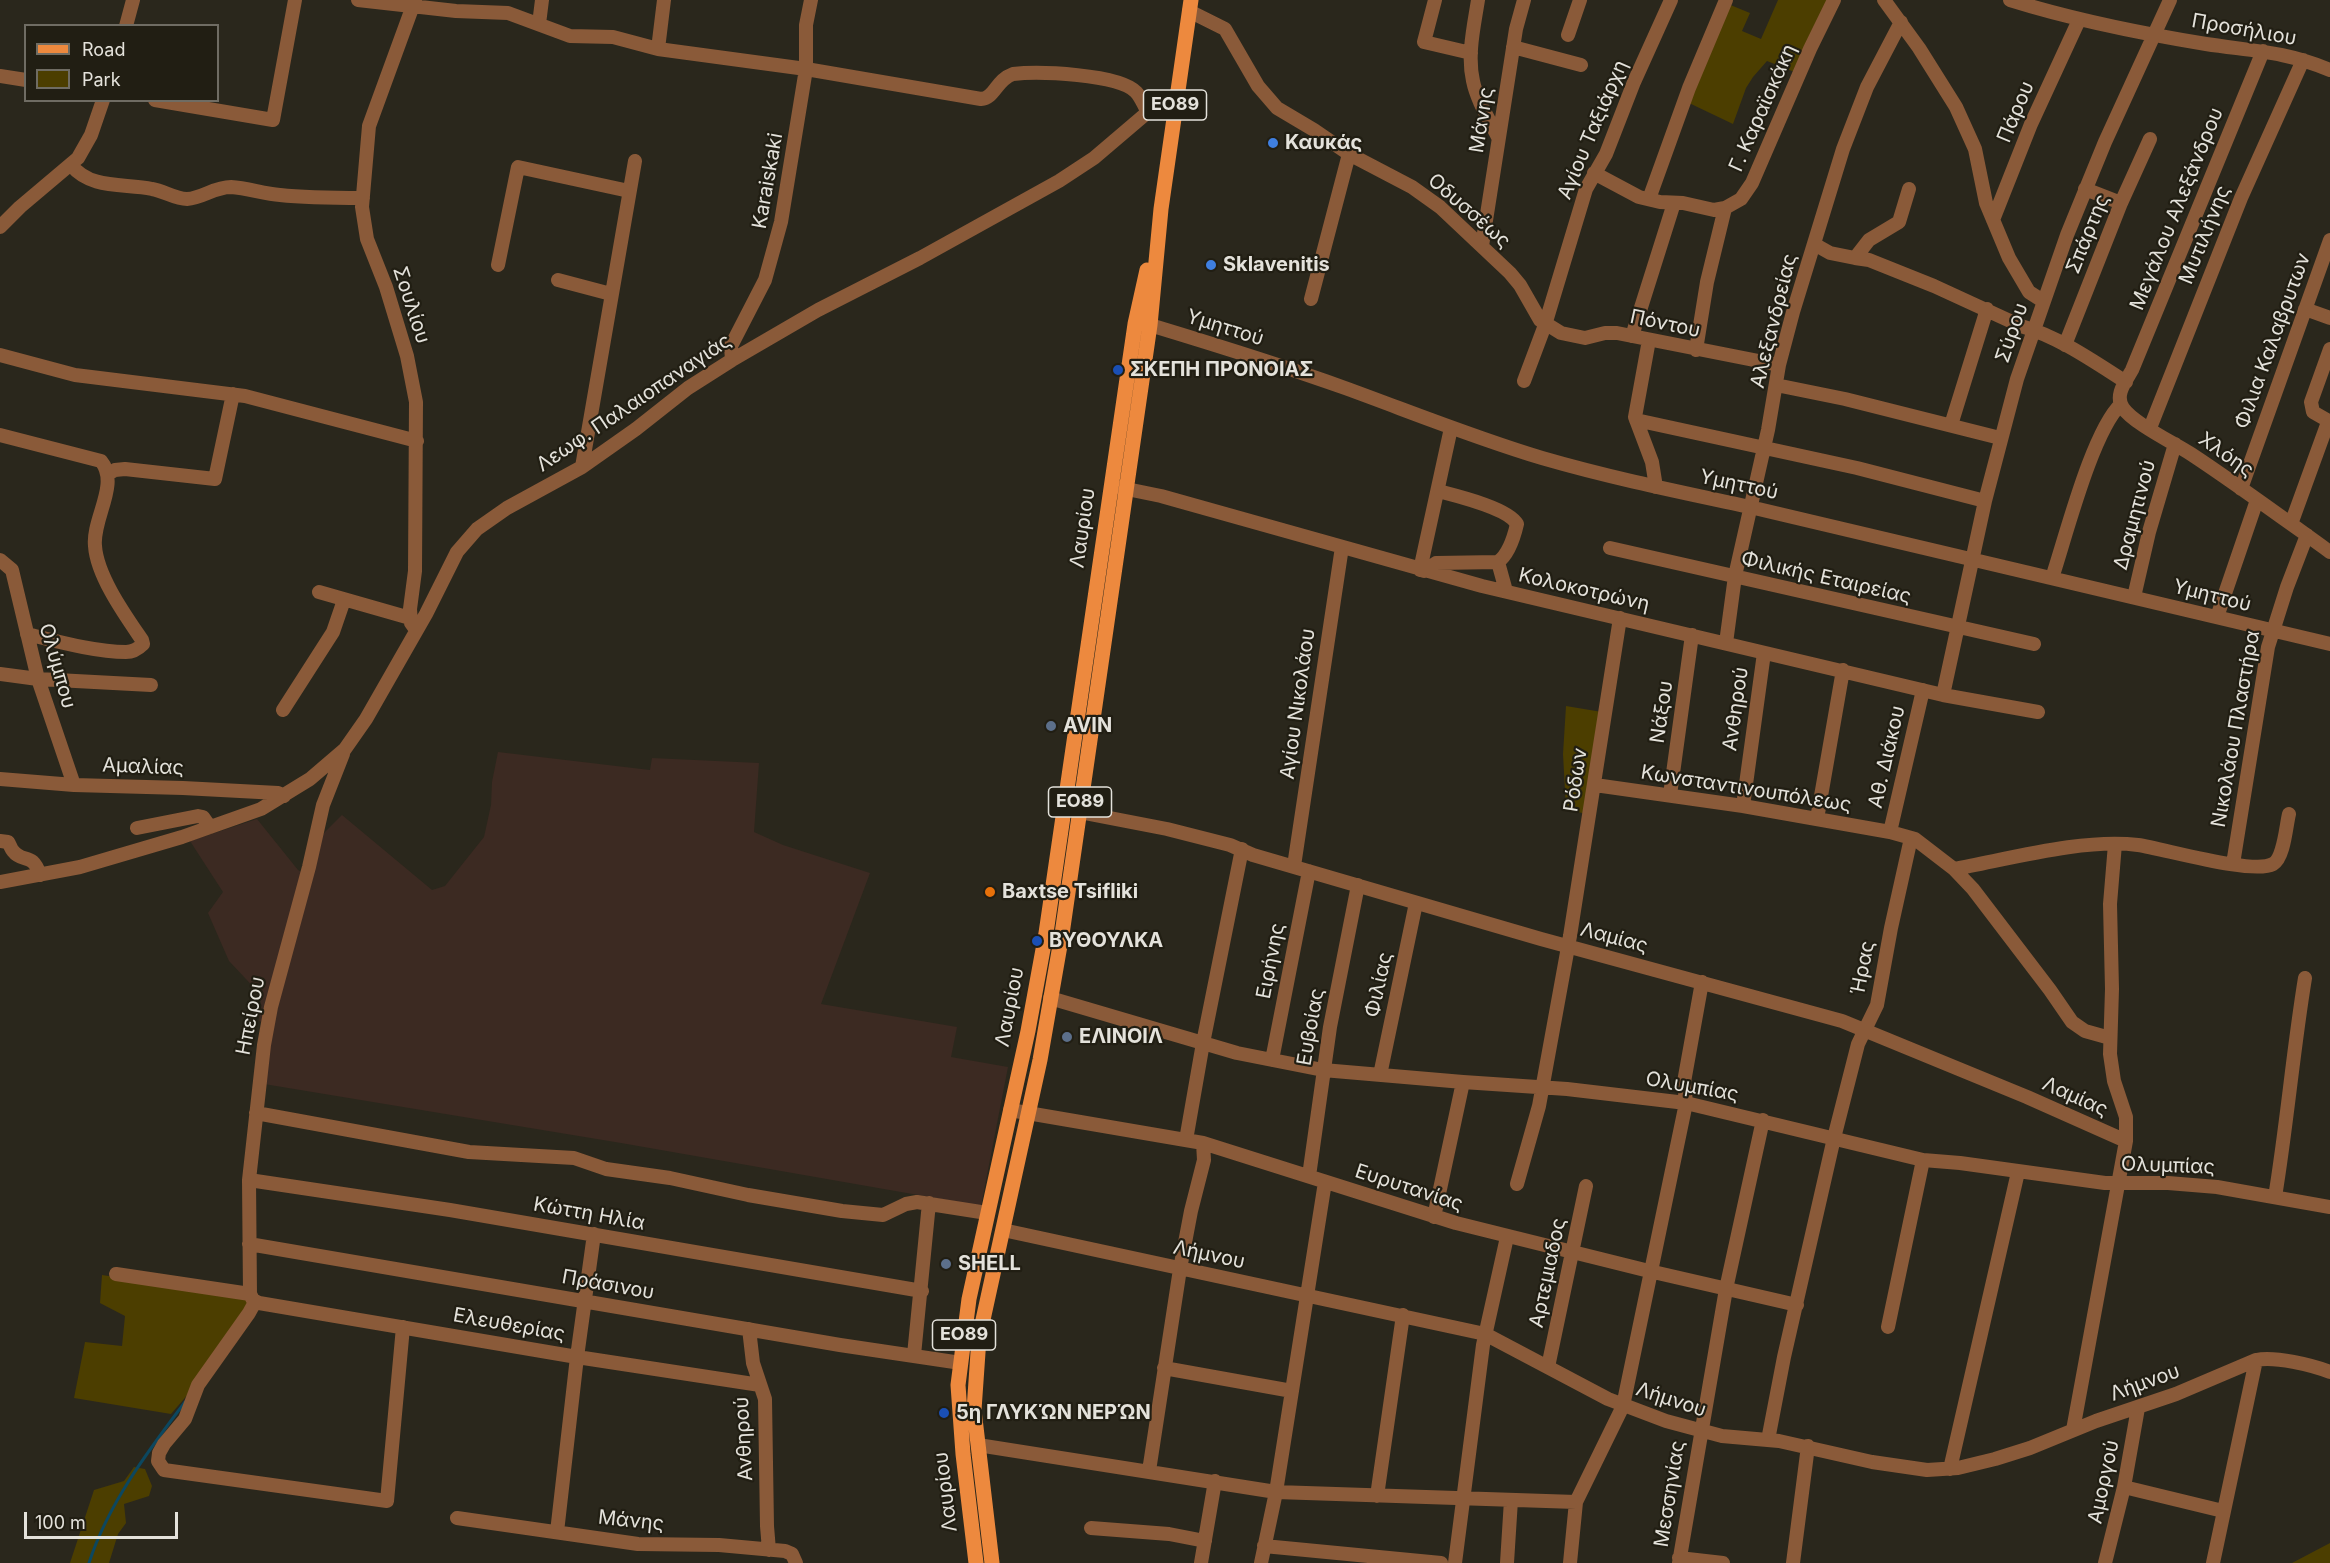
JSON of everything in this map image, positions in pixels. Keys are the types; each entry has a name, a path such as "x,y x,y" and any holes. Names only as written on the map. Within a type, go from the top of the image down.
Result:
{"main road":[{"name":"Λαυρίου","path":"976,1563 958,1411 961,1363 969,1302 1028,1031 1118,487 1150,325 1161,209 1190,5"},
{"name":"Λαυρίου","path":"992,1563 973,1399 979,1338 1029,1114 1062,934 1118,487 1135,324 1161,209"}],"street":[{"path":"127,24 133,0"},
{"path":"167,102 273,120 295,0"},
{"path":"358,0 414,3 474,13 508,13 570,36 614,38 658,49 806,69 981,99 988,99 1005,77 1014,74 1071,74 1115,83 1135,91 1148,112 1174,111"},
{"path":"539,24 542,0"},
{"path":"658,49 664,0"},
{"name":"Karaiskaki","path":"732,360 731,346 765,280 776,246 787,194 806,69 806,25 811,0"},
{"path":"1436,0 1424,42 1471,53"},
{"path":"1478,0 1471,53 1473,81 1477,96 1498,137"},
{"name":"Μάνης","path":"1482,246 1513,47 1524,0"},
{"path":"1569,35 1580,0"},
{"name":"Αγίου Ταξιάρχη","path":"1524,381 1545,326 1582,198 1611,143 1634,82 1671,0"},
{"path":"1649,200 1689,88 1726,0"},
{"name":"Γ. Καραϊσκάκη","path":"1725,208 1741,199 1752,183 1810,49 1834,0"},
{"path":"1884,0 1948,93 1969,132 1985,199 1993,220 2020,279 2029,292 2043,301"},
{"name":"Προσήλιου","path":"2010,0 2079,20 2207,44 2263,51 2303,60 2330,70"},
{"name":"Σύρου","path":"1943,695 1985,501 2012,396 2043,301 2085,189 2169,0"},
{"name":"Σουλίου","path":"413,624 416,402 409,363 391,301 364,229 363,198 369,126 414,3"},
{"name":"Οδυσσέως","path":"1190,5 1224,29 1258,86 1277,108 1349,154 1412,187 1440,207 1520,285 1545,326"},
{"name":"Πάρου","path":"1993,220 2031,124 2079,20"},
{"name":"Αλεξανδρείας","path":"1726,643 1735,576 1764,449 1779,365 1822,212 1867,87 1901,22"},
{"path":"1513,47 1581,65"},
{"name":"Μεγάλου Αλεξάνδρου","path":"2126,382 2263,51"},
{"name":"Μυτιλήνης","path":"2150,428 2241,198 2303,60"},
{"path":"0,76 24,80"},
{"path":"0,227 20,207 72,165 86,145 102,102"},
{"name":"Λεωφ. Παλαιοπαναγιάς","path":"0,882 134,853 261,809 310,779 345,749 366,719 413,624 451,562 468,537 496,514 582,466 641,425 688,388 732,360 799,321 920,258 1059,181 1094,158 1148,112"},
{"name":"Σπάρτης","path":"2066,345 2121,203 2150,139"},
{"path":"1311,299 1349,154"},
{"path":"582,466 635,161"},
{"path":"72,165 78,173 91,180 155,189 182,198 193,198 210,190 224,187 289,196 363,198"},
{"path":"498,265 518,167 630,191"},
{"path":"1594,173 1623,190 1649,200 1683,203 1710,210 1725,208 1707,282 1696,350"},
{"path":"1855,258 1869,240 1899,222 1910,189"},
{"path":"2085,189 2121,203"},
{"path":"1632,336 1674,203"},
{"name":"Φιλια Καλαβρυτων","path":"2241,489 2330,240"},
{"path":"1814,244 1830,253 1869,260 1987,309 2066,345 2126,382 2120,396 2121,404 2113,412 2089,467 2052,578"},
{"path":"558,280 611,294"},
{"path":"1951,425 1987,309"},
{"path":"2306,309 2330,318"},
{"name":"Υμηττού","path":"1150,325 1272,363 1451,428 1542,458 1656,487 1750,507 2330,644"},
{"name":"Πόντου","path":"1545,326 1578,338 1609,333 1632,336 1779,365"},
{"path":"1649,340 1636,401 1636,420 1652,462 1656,487"},
{"path":"2291,524 2327,425 2324,417 2313,412 2311,402 2330,348"},
{"path":"0,355 75,375 233,394 417,441"},
{"path":"1776,385 1845,399 2000,438"},
{"path":"108,474 115,470 125,469 215,479 233,394"},
{"name":"Χλόης","path":"2121,404 2132,418 2175,444 2330,552"},
{"path":"1636,420 1857,468 1985,501"},
{"path":"1422,570 1451,428"},
{"path":"0,435 101,461 108,474 94,545 112,594 142,640 142,644 140,648 128,652 27,634"},
{"name":"Δραμητινού","path":"2134,597 2147,541 2175,444"},
{"name":"Κολοκοτρώνη","path":"1118,487 1161,496 1422,570 1506,591 1943,695 2038,712"},
{"path":"1422,570 1436,562 1498,562 1503,559 1513,540 1517,524 1514,519 1438,490"},
{"path":"2217,617 2257,500"},
{"name":"Νικολάου Πλαστήρα","path":"2233,864 2264,664 2272,631 2307,535"},
{"name":"Αγίου Νικολάου","path":"1294,866 1342,547"},
{"name":"Φιλικής Εταιρείας","path":"1610,548 2034,644"},
{"name":"Ολύμπου","path":"0,560 12,570 38,679 74,785"},
{"path":"1498,562 1506,591"},
{"path":"319,592 413,624"},
{"path":"284,710 333,632 344,600"},
{"name":"Ρόδων","path":"1517,1184 1543,1087 1595,785 1620,618"},
{"name":"Νάξου","path":"1670,795 1692,635"},
{"name":"Ανθηρού","path":"1743,806 1764,653"},
{"path":"1817,819 1843,670"},
{"path":"0,674 38,679 151,685"},
{"name":"Αθ. Διάκου","path":"1890,832 1923,690"},
{"name":"Ηπείρου","path":"253,1299 249,1244 249,1180 264,1044 271,1007 309,867 323,805 345,749"},
{"name":"Αμαλίας","path":"0,779 74,785 278,793 284,796"},
{"name":"Κωνσταντινουπόλεως","path":"1595,785 1743,806 1890,832 1911,838 1924,845 1954,869 1973,889 2015,942 2072,1022 2085,1031 2110,1038"},
{"name":"Λαμίας","path":"1079,812 1167,830 1242,849 1253,855 1416,903 1842,1021 2027,1097 2126,1141"},
{"path":"1954,869 2063,849 2115,844 2144,846 2233,864 2263,867 2274,863 2280,855 2289,814"},
{"path":"137,828 198,816 203,817 210,827"},
{"name":"Ήρας","path":"1768,1440 1784,1357 1834,1138 1858,1044 1877,1005 1911,838"},
{"path":"0,841 8,842 18,855 31,859 37,865 40,875"},
{"path":"2073,1430 2126,1141 2124,1110 2110,1065 2110,904 2115,844"},
{"path":"1186,1140 1242,849"},
{"name":"Ειρήνης","path":"1272,1060 1309,870"},
{"name":"Ευβοίας","path":"1309,1176 1323,1070 1358,885"},
{"name":"Φιλίας","path":"1380,1075 1416,903"},
{"path":"2275,1197 2305,978"},
{"path":"1570,1563 1576,1503 1623,1406 1649,1271 1686,1103 1684,1082 1702,982"},
{"name":"Ολυμπίας","path":"1050,998 1203,1043 1323,1070 1543,1087 1686,1103 1923,1160 2119,1183 2199,1185 2240,1190 2330,1207"},
{"path":"1434,1217 1463,1082"},
{"name":"Ευρυτανίας","path":"1010,1110 1203,1143 1434,1217 1572,1253 1797,1305"},
{"path":"256,1113 469,1152 574,1158 606,1169 660,1176 748,1196 852,1213 883,1215 906,1204 929,1203 987,1213"},
{"name":"Μεσσηνίας","path":"1679,1561 1726,1289 1763,1120"},
{"path":"1149,1471 1180,1269 1204,1160 1203,1143"},
{"path":"1888,1328 1923,1160"},
{"path":"1950,1468 2018,1172"},
{"name":"Κώττη Ηλία","path":"249,1180 450,1210 921,1291"},
{"path":"1261,1563 1276,1492 1325,1182"},
{"name":"Αρτεμιαδος","path":"1548,1367 1586,1186"},
{"path":"914,1355 929,1203"},
{"name":"Λήμνου","path":"1003,1230 1485,1334 1623,1406 1700,1431 1722,1436 1808,1446 1900,1467 1926,1470 1950,1468 1995,1459 2139,1408 2256,1360 2283,1361 2330,1372"},
{"path":"557,1532 594,1234"},
{"path":"1455,1563 1485,1334 1508,1237"},
{"name":"Πράσινου","path":"249,1244 840,1345 961,1363"},
{"name":"Ελευθερίας","path":"116,1274 577,1357 760,1384"},
{"path":"253,1299 249,1313 198,1385 185,1419 159,1453 158,1461 164,1470 387,1501 403,1327"},
{"path":"1377,1496 1403,1315"},
{"name":"Ανθηρού","path":"749,1329 753,1363 765,1405 766,1526 769,1550"},
{"path":"2212,1563 2256,1360"},
{"path":"1164,1368 1292,1391"},
{"name":"Αμοργού","path":"2105,1563 2124,1487 2139,1408"},
{"path":"978,1445 1276,1492 1576,1503"},
{"path":"1793,1563 1808,1446"},
{"path":"1202,1563 1215,1481"},
{"path":"2124,1487 2223,1511"},
{"path":"1507,1563 1511,1500"},
{"name":"Μάνης","path":"457,1518 652,1545 719,1545 789,1552 796,1563"},
{"path":"1091,1528 1169,1534 1205,1541"},
{"path":"1264,1546 1441,1563"},
{"path":"1679,1561 1723,1563"}],"shaded area":[{"path":"498,752 650,770 652,758 759,763 754,832 783,845 870,873 821,1004 957,1027 951,1057 1008,1067 981,1206 264,1084 270,1025 259,1021 261,995 229,961 208,913 223,892 190,841 257,819 298,870 309,876 320,837 342,815 432,890 445,886 484,837"}],"green space":[{"path":"1778,0 1831,0 1797,73 1767,61 1746,88 1733,124 1689,103 1728,4 1750,13 1742,31 1761,39"},
{"path":"1566,706 1602,712 1586,814 1566,809 1563,754"},
{"path":"102,1275 246,1297 251,1309 196,1385 171,1414 74,1398 85,1342 122,1346 125,1316 100,1303"},
{"path":"134,1467 145,1469 152,1486 149,1496 124,1504 126,1523 118,1534 109,1563 70,1563 94,1490 124,1481"},
{"path":"2330,1543 2330,1563 2292,1563"}],"waterway":[{"path":"89,1563 118,1499 143,1459 185,1402"}],"place":[{"name":"Καυκάς","path":"1273,143"},
{"name":"Sklavenitis","path":"1211,265"},
{"name":"ΣΚΕΠΗ ΠΡΟΝΟΙΑΣ","path":"1118,370"},
{"name":"AVIN","path":"1051,726"},
{"name":"Baxtse Tsifliki","path":"990,892"},
{"name":"ΒΥΘΟΥΛΚΑ","path":"1037,941"},
{"name":"ΕΛΙΝΟΙΛ","path":"1067,1037"},
{"name":"SHELL","path":"946,1264"},
{"name":"5η ΓΛΥΚΏΝ ΝΕΡΏΝ","path":"944,1413"}]}
